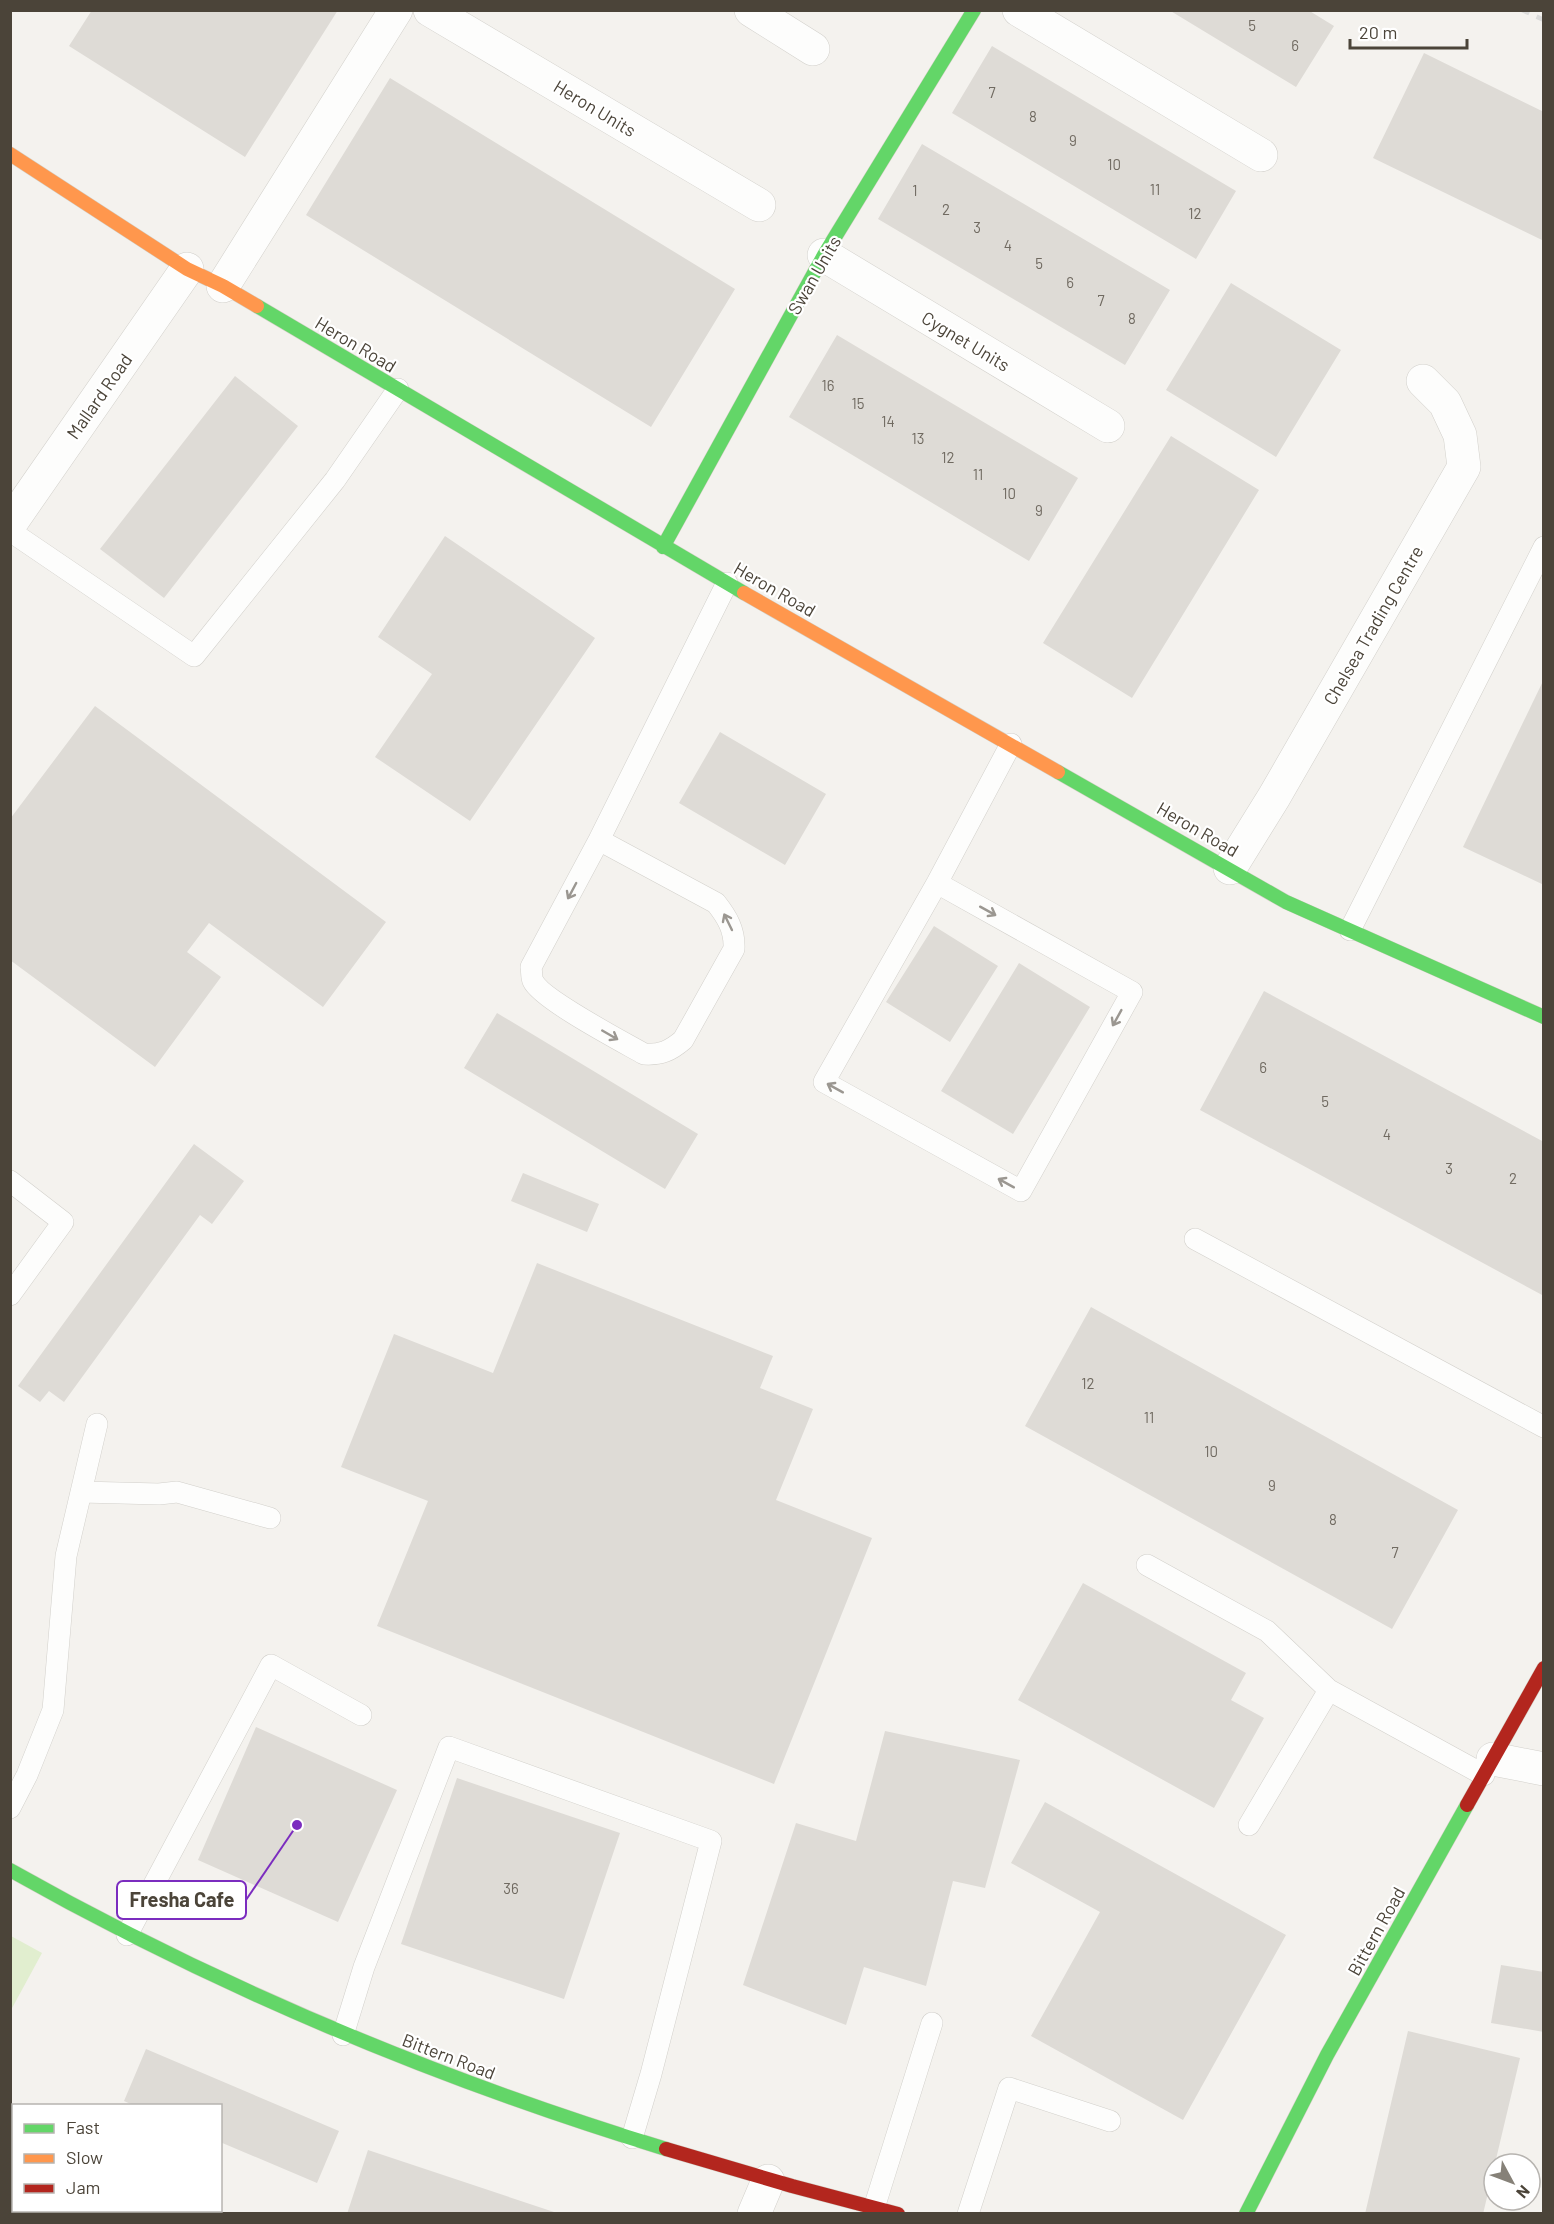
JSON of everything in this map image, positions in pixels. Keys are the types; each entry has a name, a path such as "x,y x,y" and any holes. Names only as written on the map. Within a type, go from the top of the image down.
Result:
{"street":[{"path":"223,286 396,10"},
{"name":"Heron Units","path":"430,10 759,205"},
{"path":"751,10 813,49"},
{"name":"Swan Units","path":"663,547 824,255 975,10"},
{"path":"1019,10 1261,156"},
{"name":"Heron Road","path":"10,154 187,268 223,286 663,547 1230,868 1286,902 1544,1017"},
{"name":"Cygnet Units","path":"824,255 1108,426"},
{"name":"Mallard Road","path":"10,524 187,268"},
{"name":"Chelsea Trading Centre","path":"1230,868 1274,797 1464,467 1460,435 1446,404 1423,381"},
{"name":"Bittern Road","path":"1246,2214 1327,2055 1544,1668"},
{"path":"1489,1767 1544,1769"},
{"name":"Bittern Road","path":"10,1870 127,1935 343,2035 512,2100 768,2181 898,2214"},
{"path":"754,2214 768,2181"}],"lane":[{"path":"10,531 195,656 335,480 398,389"},
{"path":"1350,930 1544,547"},
{"path":"599,840 716,903 728,918 735,937 734,949 683,1041 670,1051 657,1055 644,1054 573,1013 540,990 532,980 531,967 599,840 727,583"},
{"path":"937,883 1132,992 1021,1191 824,1082 937,883 1011,744"},
{"path":"10,1181 63,1222 10,1295"},
{"path":"1195,1239 1544,1427"},
{"path":"10,1808 27,1775 53,1710 66,1556 96,1424"},
{"path":"81,1492 159,1494 177,1492 270,1518"},
{"path":"1147,1565 1267,1631 1329,1690 1489,1767"},
{"path":"127,1935 271,1665 361,1715"},
{"path":"1249,1825 1329,1690"},
{"path":"343,2035 364,1967 449,1747 711,1841 651,2074 632,2138"},
{"path":"873,2208 932,2023"},
{"path":"968,2214 1009,2088 1110,2121"}],"green space":[{"path":"11,1936 42,1953 11,2010"}],"building":[{"path":"92,10 338,10 245,157 69,46"},
{"path":"1169,10 1308,10 1334,26 1296,87"},
{"path":"992,46 1236,191 1196,259 952,113"},
{"path":"1424,53 1544,112 1544,241 1373,158"},
{"path":"390,78 735,289 651,427 306,215"},
{"path":"922,144 1170,290 1125,365 878,219"},
{"path":"1231,283 1341,350 1276,457 1166,390"},
{"path":"837,335 1078,478 1029,561 789,417"},
{"path":"235,376 298,426 164,598 100,549"},
{"path":"1171,436 1259,490 1132,698 1043,643"},
{"path":"445,536 595,638 470,821 375,757 432,674 378,637"},
{"path":"1544,679 1544,885 1463,847"},
{"path":"95,706 386,922 323,1007 209,923 187,952 221,977 155,1067 10,960 10,819"},
{"path":"720,732 826,794 785,865 679,803"},
{"path":"934,926 998,966 950,1042 886,1002"},
{"path":"1019,963 1090,1007 1013,1134 941,1091"},
{"path":"1264,991 1544,1142 1544,1296 1200,1110"},
{"path":"497,1013 698,1134 665,1189 464,1068"},
{"path":"194,1144 244,1181 212,1224 200,1215 64,1402 49,1391 40,1402 18,1386"},
{"path":"523,1173 599,1204 587,1232 511,1201"},
{"path":"537,1263 773,1356 760,1388 813,1409 776,1500 872,1538 774,1784 377,1626 428,1501 341,1467 394,1334 493,1373"},
{"path":"1091,1307 1458,1510 1392,1629 1025,1426"},
{"path":"1083,1583 1246,1673 1231,1700 1264,1718 1214,1808 1018,1700"},
{"path":"256,1727 397,1790 338,1922 198,1860"},
{"path":"885,1731 1020,1760 985,1888 953,1881 926,1986 864,1967 846,2025 743,1985 796,1823 856,1841"},
{"path":"457,1778 620,1833 564,1999 401,1944"},
{"path":"1045,1802 1286,1935 1183,2120 1031,2036 1100,1912 1011,1863"},
{"path":"1501,1965 1544,1972 1544,2032 1491,2023"},
{"path":"1408,2031 1520,2058 1498,2152 1482,2152 1483,2214 1365,2214"},
{"path":"146,2049 339,2131 317,2183 222,2143 222,2104 131,2104 124,2101"},
{"path":"368,2150 557,2213 557,2214 347,2214"}],"railway":[{"path":"1522,10 1544,20"}],"traffic: fast":[{"path":"663,547 824,255 974,10"},
{"path":"257,306 744,593"},
{"path":"1058,772 1286,902 1544,1017"},
{"path":"1246,2214 1327,2055 1467,1805"},
{"path":"10,1870 168,1954 330,2028 496,2092 666,2149"}],"traffic: slow":[{"path":"10,154 187,269 257,306"},
{"path":"744,593 1058,772"}],"traffic: jam":[{"path":"1467,1805 1544,1668"},
{"path":"666,2149 898,2214"}],"place":[{"name":"Fresha Cafe","path":"297,1825"}]}
